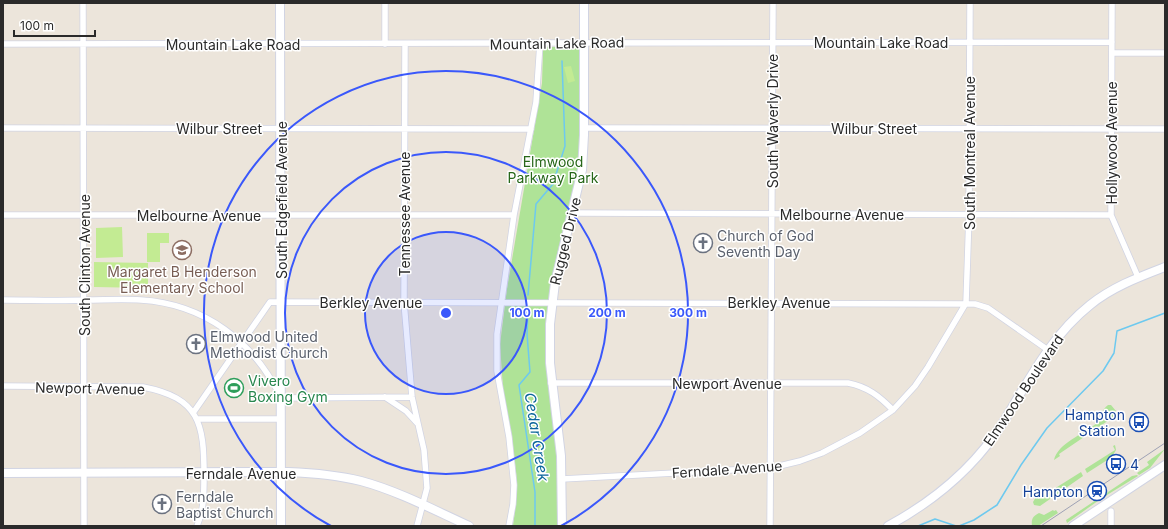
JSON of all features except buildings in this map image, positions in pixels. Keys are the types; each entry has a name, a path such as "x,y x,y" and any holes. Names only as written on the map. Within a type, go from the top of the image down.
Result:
{"street":[{"name":"South Clinton Avenue","path":"83,3 84,526"},
{"name":"South Edgefield Avenue","path":"280,3 281,526"},
{"path":"385,3 386,44"},
{"name":"Rugged Drive","path":"562,526 562,479 552,383 550,343 552,302 555,283 582,170 584,128 584,3"},
{"name":"South Waverly Drive","path":"770,526 773,3"},
{"name":"South Montreal Avenue","path":"966,303 969,215 968,128 970,3"},
{"name":"Hollywood Avenue","path":"1112,3 1111,215 1138,277"},
{"name":"Mountain Lake Road","path":"3,44 1112,42"},
{"path":"508,526 513,504 512,464 499,387 497,352 514,215 539,86 540,43"},
{"name":"Tennessee Avenue","path":"405,44 404,302 412,397 424,450 427,488 424,506 417,526"},
{"path":"1112,53 1165,53"},
{"name":"Wilbur Street","path":"3,128 531,129"},
{"name":"Wilbur Street","path":"584,128 1165,129"},
{"name":"Melbourne Avenue","path":"572,213 1111,215"},
{"name":"Melbourne Avenue","path":"3,215 514,215"},
{"name":"Elmwood Boulevard","path":"888,526 937,494 971,463 1003,422 1027,380 1065,328 1090,305 1111,291 1138,277 1165,267"},
{"path":"3,300 140,300 181,307 202,315 220,325 242,343"},
{"path":"194,413 270,302 281,302"},
{"name":"Berkley Avenue","path":"281,302 966,303 988,308 1048,350"},
{"name":"Ferndale Avenue","path":"562,479 771,468 800,462 822,453 860,433 893,410 915,386 928,367 966,303"},
{"name":"South Edgefield Avenue","path":"242,343 273,381 281,398"},
{"name":"Newport Avenue","path":"552,383 848,384 861,386 876,394 893,410"},
{"name":"Newport Avenue","path":"3,386 143,388 160,391 182,403 194,413 198,419"},
{"path":"385,397 406,411 417,423"},
{"path":"281,398 412,397"},
{"path":"197,526 203,507 204,473 203,444 198,419 281,419"},
{"path":"1073,526 1165,465"},
{"name":"Ferndale Avenue","path":"3,472 314,473 344,477 378,486 469,526"},
{"path":"1111,511 1111,526"}],"green space":[{"name":"Elmwood Parkway Park","path":"547,47 578,47 580,50 581,146 579,171 550,288 547,340 560,500 560,526 513,526 517,481 512,436 503,389 500,344 507,289 542,83 543,51"},
{"path":"571,66 575,81 568,83 564,67"},
{"path":"122,227 123,257 96,258 96,228"},
{"path":"147,233 169,233 169,243 160,243 160,262 147,262"},
{"path":"94,262 148,263 148,288 94,287"},
{"path":"1108,405 1111,405 1116,411 1112,418 1059,454 1060,456 1054,460 1056,454 1066,444 1097,423 1104,409"},
{"path":"1115,445 1116,450 1112,457 1087,473 1085,469 1115,450 1113,446"},
{"path":"1165,449 1150,468 1139,475 1137,473 1149,465 1147,462"},
{"path":"1081,472 1083,476 1040,506 1034,505 1033,502 1036,497 1038,499"},
{"path":"1132,476 1138,476 1102,498 1067,523 1066,520"},
{"path":"1056,510 1058,513 1038,526 1032,526 1032,520 1035,515 1039,513 1044,515"}],"waterway":[{"name":"Cedar Creek","path":"528,295 536,204 553,184 565,146 562,61"},
{"name":"Cedar Creek","path":"528,308 527,334 530,372 519,385 535,492 535,526"},
{"path":"959,526 974,520 997,505 1021,465 1047,428 1103,371 1114,353 1117,331 1165,313"},
{"path":"918,526 935,519 956,526"}],"tram line":[{"path":"1041,526 1165,443"}],"place":[{"name":"Church of God Seventh Day","path":"703,243"},
{"name":"Margaret B Henderson Elementary School","path":"182,250"},
{"name":"Elmwood United Methodist Church","path":"196,344"},
{"name":"Vivero Boxing Gym","path":"234,388"},
{"name":"Hampton Station","path":"1139,422"},
{"name":"4","path":"1116,464"},
{"name":"Hampton","path":"1097,491"},
{"name":"Ferndale Baptist Church","path":"162,504"}]}
